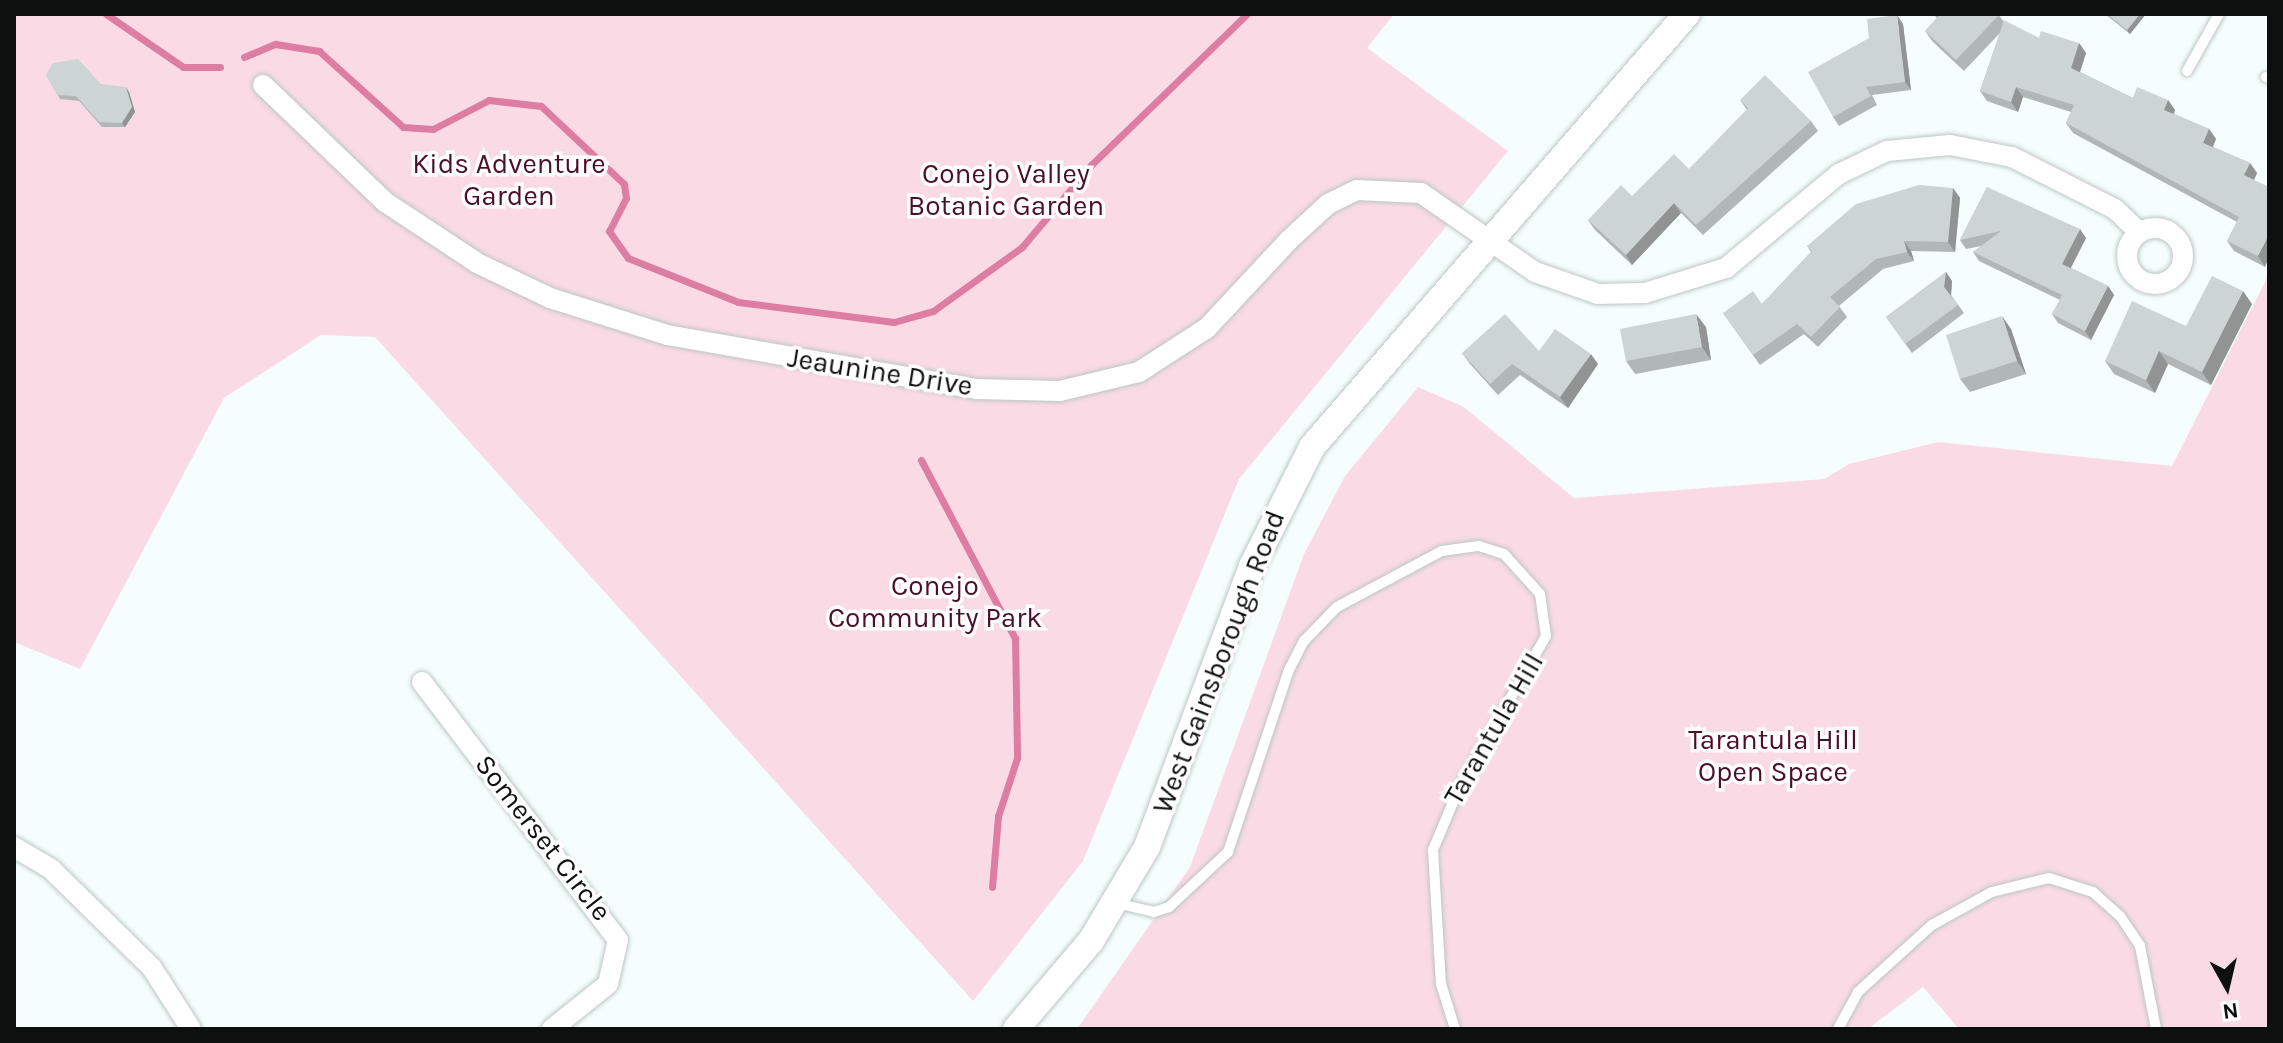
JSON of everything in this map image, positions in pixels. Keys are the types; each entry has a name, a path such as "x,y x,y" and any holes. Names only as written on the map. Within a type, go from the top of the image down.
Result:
{"street":[{"name":"West Gainsborough Road","path":"1016,1029 1116,903 1170,791 1279,504 1351,394 1491,241 1687,14"},
{"name":"Jeaunine Drive","path":"263,85 385,202 477,263 550,298 667,335 976,389 1060,391 1139,372 1207,328 1289,240 1328,204 1357,190 1421,193 1562,285 1645,293 1726,268 1839,174 1887,151 1950,145 2012,157 2067,181 2139,232"},
{"name":"Somerset Circle","path":"422,682 618,940 608,984 552,1029"},
{"path":"14,847 51,869 152,968 191,1029"}],"lane":[{"path":"2187,71 2219,14"},
{"name":"Tarantula Hill","path":"1116,903 1154,912 1169,907 1228,852 1289,670 1304,641 1337,607 1442,551 1479,546 1504,554 1540,594 1546,636 1459,788 1433,850 1441,984 1455,1029"},
{"path":"1838,1029 1858,992 1932,925 1992,892 2049,878 2093,892 2120,916 2140,946 2156,1029"}],"green space":[{"name":"Conejo Community Park","path":"14,14 1394,14 1367,48 1508,151 1239,479 1083,861 973,1001 375,337 321,335 224,398 80,669 14,642"},
{"name":"Tarantula Hill Open Space","path":"2269,274 2269,1029 1959,1029 1923,987 1868,1029 1077,1029 1190,867 1304,554 1345,476 1418,387 1464,407 1574,498 1824,479 1849,464 1938,442 2172,466"}],"building":[{"path":"1937,14 1999,15 1956,60 1925,31 1939,16"},
{"path":"2107,14 2140,14 2127,30"},
{"path":"1897,15 1905,82 1866,87 1871,96 1833,117 1808,72 1869,38 1867,19"},
{"path":"2004,20 2039,38 2041,31 2079,43 2071,68 2133,98 2137,87 2168,100 2164,110 2209,129 2203,143 2250,163 2244,175 2269,187 2269,234 2258,256 2227,241 2239,217 2066,123 2074,105 2016,87 2011,102 1980,91"},
{"path":"78,59 101,84 126,87 132,107 122,123 99,122 76,96 57,95 46,75 53,63"},
{"path":"1765,75 1811,121 1696,225 1674,203 1626,255 1588,220 1621,185 1632,196 1674,154 1689,169 1748,108 1740,100"},
{"path":"1919,185 1953,188 1948,242 1904,241 1907,252 1876,259 1830,297 1840,307 1811,337 1797,324 1753,355 1723,313 1753,291 1762,304 1812,251 1807,246 1856,204"},
{"path":"1987,187 2080,229 2062,264 2108,286 2085,331 2052,314 2062,295 1973,252 2001,231 1960,240"},
{"path":"1946,272 1944,287 1958,305 1905,344 1886,317"},
{"path":"2212,276 2243,291 2202,372 2159,351 2146,380 2105,361 2132,301 2186,326"},
{"path":"1505,314 1539,351 1555,329 1591,354 1560,397 1512,364 1490,384 1462,353"},
{"path":"1696,314 1702,347 1626,361 1620,329"},
{"path":"2002,316 2017,361 1960,379 1946,335"}],"waterway":[{"path":"106,14 183,67 220,67"},
{"path":"244,57 275,44 319,51 403,127 433,129 489,100 541,106 624,184 626,198 609,231 628,258 738,302 894,322 933,311 1022,247 1091,165 1247,14"},
{"path":"921,460 1015,638 1017,758 998,816 992,887"}],"park label":[{"name":"Kids Adventure Garden","path":"509,180"},
{"name":"Conejo Valley Botanic Garden","path":"1006,190"}]}
